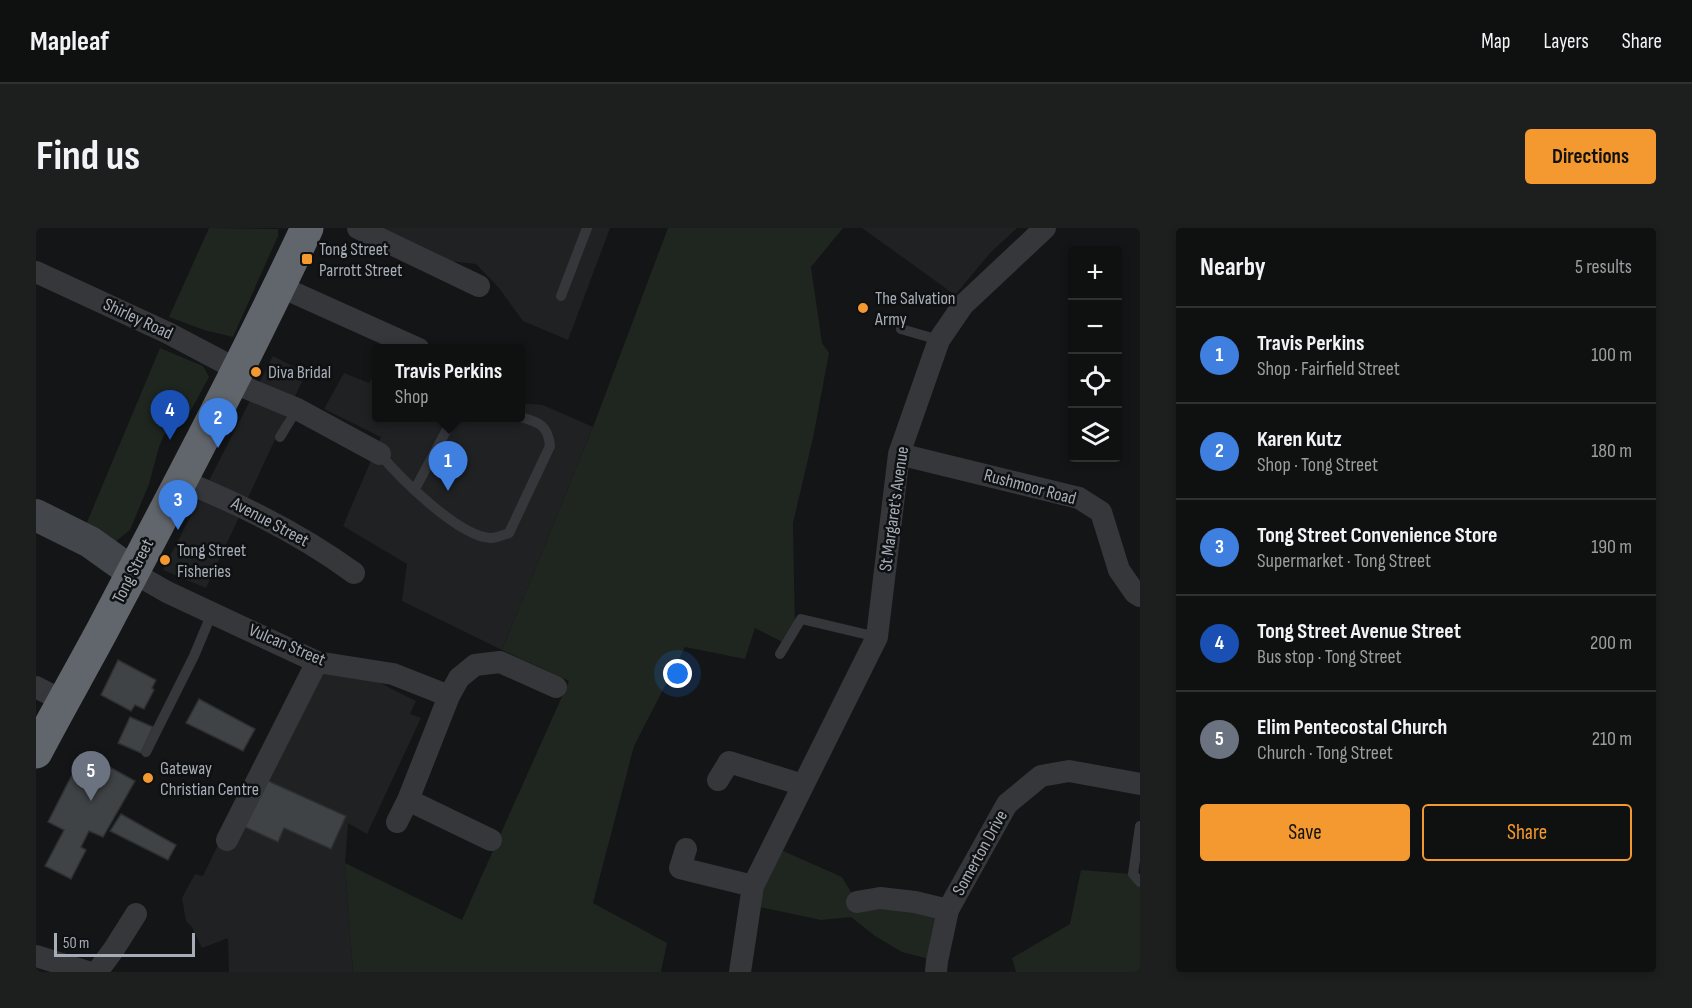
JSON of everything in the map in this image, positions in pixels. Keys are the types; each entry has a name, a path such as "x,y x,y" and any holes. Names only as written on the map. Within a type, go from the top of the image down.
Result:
{"highway":[{"name":"Tong Street","path":"36,752 49,694 102,631 235,376 307,228"}],"street":[{"path":"358,228 479,286"},
{"name":"St Margaret's Avenue","path":"740,972 753,886 877,637 899,454 939,340 963,305 1045,228"},
{"name":"Shirley Road","path":"36,272 168,333 235,376 380,454"},
{"path":"279,286 410,344"},
{"name":"Rushmoor Road","path":"899,454 1079,498 1101,512 1119,570 1135,593 1140,596"},
{"name":"Avenue Street","path":"180,480 216,494 324,550 354,573"},
{"path":"36,515 90,542 132,572"},
{"name":"Vulcan Street","path":"132,572 166,592 317,662 393,674 449,696"},
{"path":"227,840 317,662"},
{"path":"397,822 449,696 459,678 475,665 500,662 556,687"},
{"path":"718,780 729,762 803,785"},
{"name":"Somerton Drive","path":"936,972 948,910 1007,804 1041,776 1069,771 1140,784"},
{"path":"408,800 491,840"},
{"path":"686,849 680,868 753,886"},
{"path":"857,902 880,898 915,902 948,910"},
{"path":"97,972 136,914"},
{"path":"36,956 88,972"}],"lane":[{"path":"561,296 587,228"},
{"path":"901,329 939,340"},
{"path":"280,437 297,409"},
{"path":"380,454 390,467 436,510 474,534 489,538 498,537 509,533 550,446 549,435 542,425 525,419"},
{"path":"415,489 450,422"},
{"path":"146,752 194,656 212,613"},
{"path":"780,654 801,619 877,637"},
{"path":"1140,826 1133,874 1140,882"}],"shaded area":[{"path":"209,228 278,229 278,236 233,337 204,330 169,317"},
{"path":"381,228 610,228 568,340 523,321 499,288 476,264 448,261"},
{"path":"668,228 843,228 811,267 822,343 829,353 813,438 793,523 795,629 786,644 755,628 745,659 685,647 634,746 593,903 667,943 661,972 353,972 345,863 462,920 569,681 502,650 593,427"},
{"path":"862,228 1017,228 991,252 955,295"},
{"path":"160,348 203,366 209,377 191,410 164,435 149,484 130,530 115,542 85,527"},
{"path":"273,356 306,373 206,588 163,570"},
{"path":"344,373 369,383 372,378 372,422 525,422 525,403 543,405 593,427 502,650 402,601 407,564 343,526 381,437 324,409"},
{"path":"301,671 376,681 416,701 410,714 421,718 367,834 348,823 345,863 353,972 229,972 228,938 202,948 192,927 186,921 182,898 195,874 203,876"},
{"path":"772,846 842,877 857,902 948,910 937,961 902,952 875,936 851,917 821,920 750,905"},
{"path":"1081,870 1133,874 1140,882 1140,972 1016,972 1012,958 1070,924"}],"building":[{"path":"118,660 156,680 152,688 154,690 144,709 135,705 131,711 101,695"},
{"path":"199,699 255,729 243,751 186,723"},
{"path":"130,717 153,727 141,753 118,743"},
{"path":"82,755 97,764 99,761 135,781 103,837 89,831 81,847 86,850 71,879 45,866 64,830 48,822"},
{"path":"266,780 346,816 331,849 284,828 278,842 245,827"},
{"path":"121,814 176,845 168,860 110,831"}],"place":[{"name":"Tong Street Parrott Street","path":"307,259"},
{"name":"The Salvation Army","path":"863,308"},
{"name":"Diva Bridal","path":"256,372"},
{"name":"Tong Street Avenue Street","path":"170,440"},
{"name":"Karen Kutz","path":"218,448"},
{"name":"Travis Perkins","path":"448,491"},
{"name":"Tong Street Convenience Store","path":"178,530"},
{"name":"Tong Street Fisheries","path":"165,560"},
{"name":"Gateway Christian Centre","path":"148,778"},
{"name":"Elim Pentecostal Church","path":"91,801"}]}
